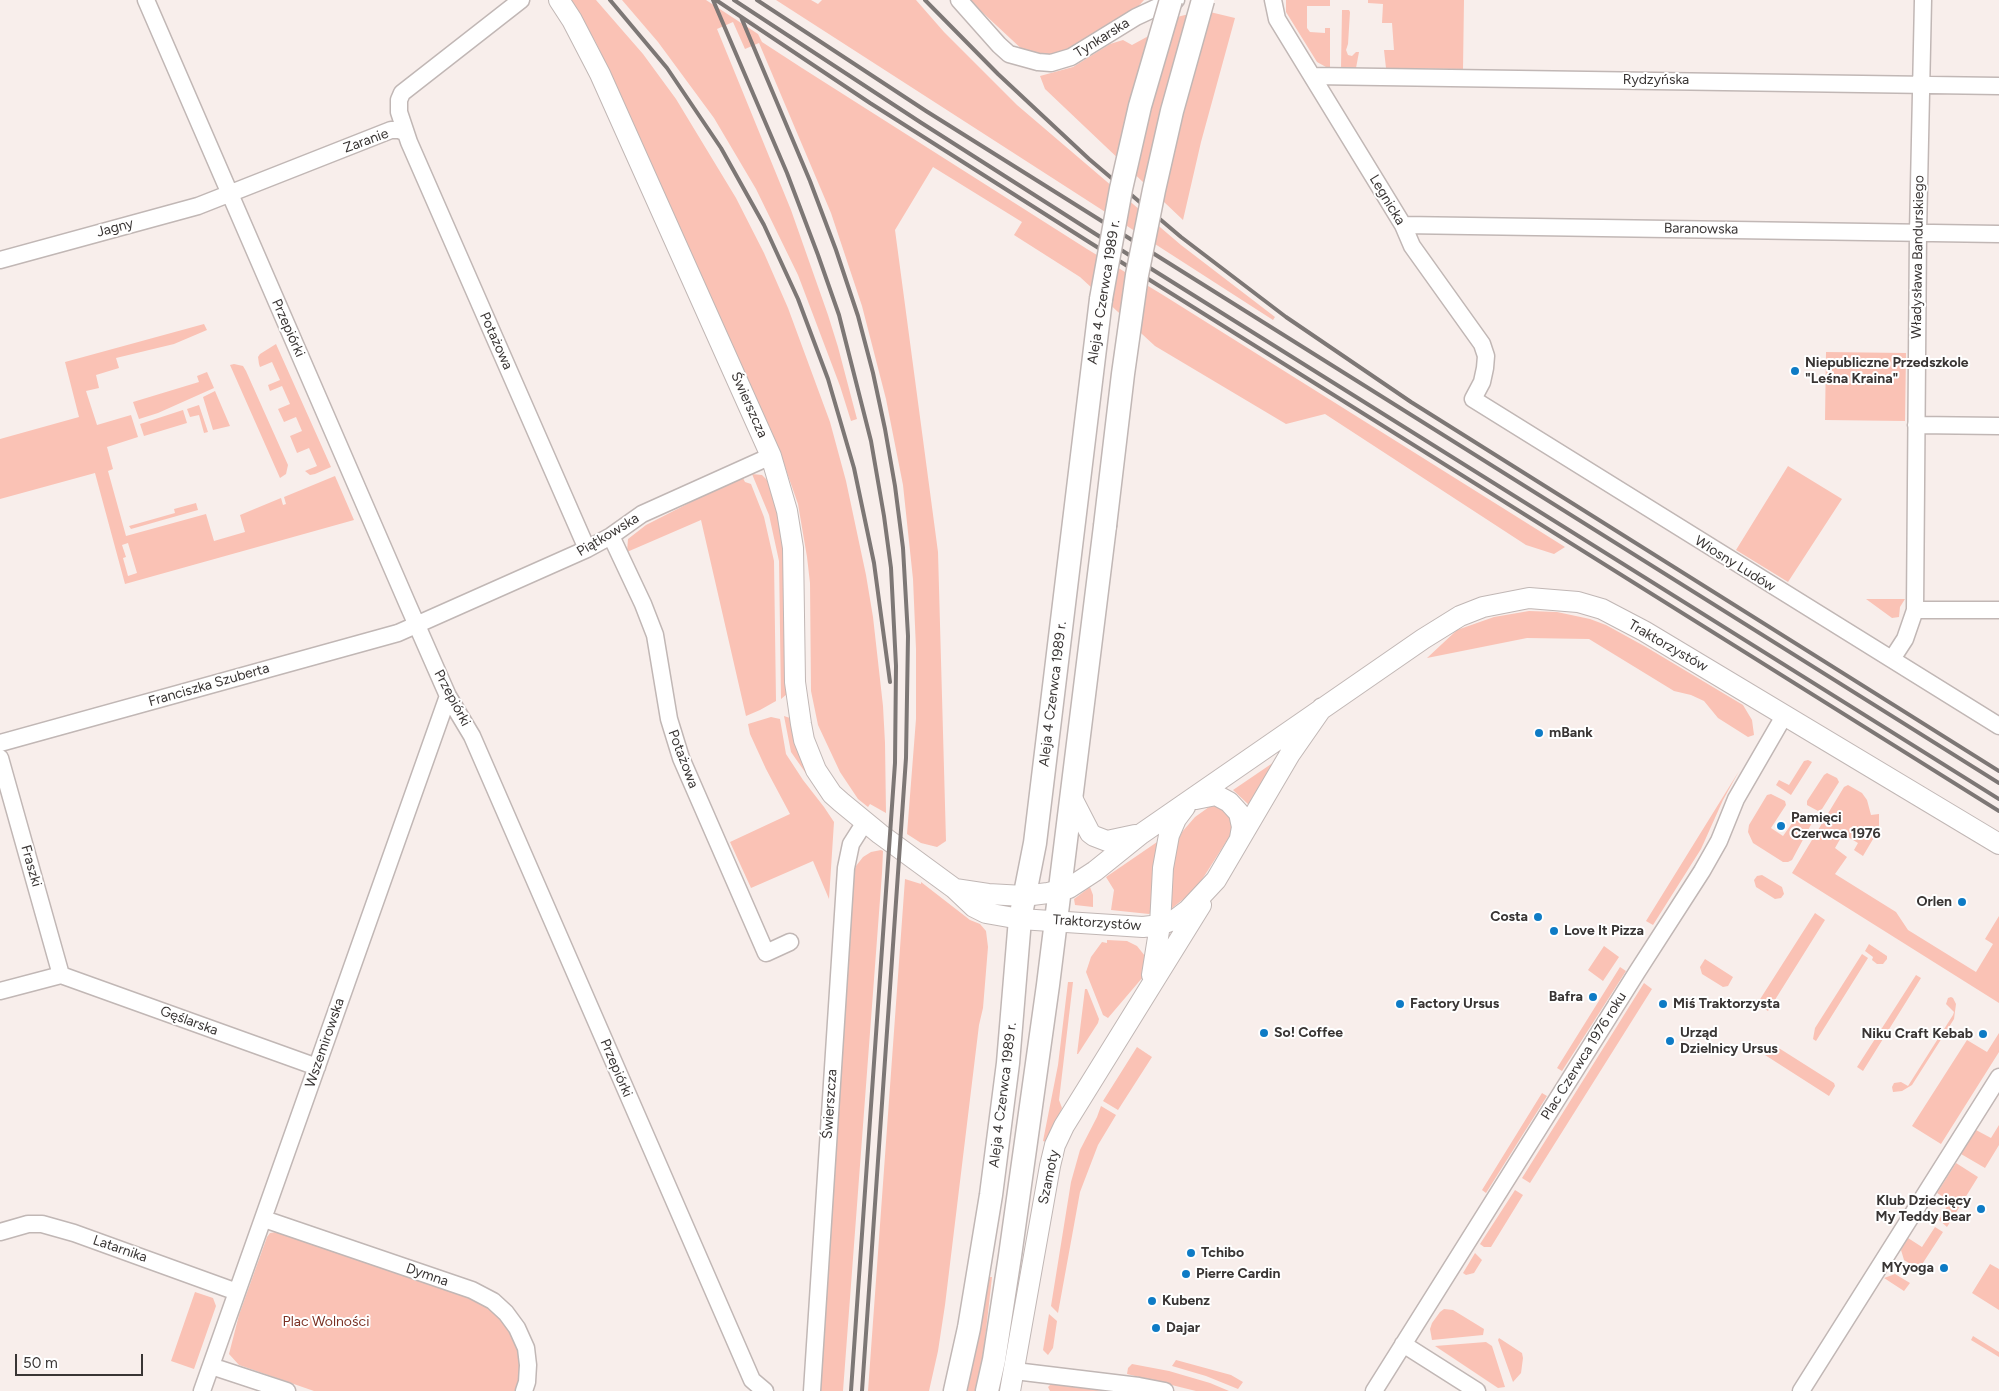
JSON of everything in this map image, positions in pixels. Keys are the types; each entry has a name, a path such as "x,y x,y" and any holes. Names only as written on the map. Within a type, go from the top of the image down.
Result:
{"main road":[{"name":"Aleja 4 Czerwca 1989 r.","path":"955,1391 969,1328 991,1195 1008,1063 1020,919 1035,843 1105,274 1121,189 1140,106 1171,0"},
{"name":"Aleja 4 Czerwca 1989 r.","path":"986,1391 994,1360 1010,1256 1050,972 1055,920 1106,526 1123,374 1137,275 1172,111 1203,0"}],"street":[{"name":"Przepiórki","path":"146,0 416,624 448,696 472,736 752,1380 765,1391"},
{"name":"Zaranie","path":"406,133 399,112 399,100 402,93 521,0"},
{"name":"Świerszcza","path":"559,0 572,20 600,74 771,456 791,529 794,568 795,682 797,703 804,740 816,770 832,794 916,861"},
{"name":"Tynkarska","path":"959,0 1009,54 1033,61 1051,63 1071,57 1136,17 1176,0"},
{"name":"Legnicka","path":"1273,0 1277,19 1403,225 1412,246 1482,344 1486,356 1485,368 1482,382 1473,399"},
{"name":"Władysława Bandurskiego","path":"1892,659 1905,640 1915,610 1918,233 1923,0"},
{"name":"Rydzyńska","path":"1313,76 1760,81 1999,86"},
{"name":"Zaranie","path":"230,194 391,130 399,130 406,133"},
{"name":"Potażowa","path":"406,133 587,549"},
{"name":"Jagny","path":"0,260 198,206 230,194"},
{"name":"Baranowska","path":"1403,225 1999,234"},
{"name":"Wiosny Ludów","path":"1473,399 1999,726"},
{"path":"1916,425 1999,426"},
{"name":"Piątkowska","path":"416,624 587,549 611,536 642,514 771,456"},
{"name":"Potażowa","path":"611,536 643,604 655,635 669,719 681,758 766,953 790,942"},
{"name":"Traktorzystów","path":"955,888 988,894 1024,896 1059,892 1070,888 1095,871 1141,834 1423,639 1460,616 1483,607 1530,598 1578,602 1602,609 1684,654 1999,844"},
{"path":"1915,610 1999,610"},
{"name":"Franciszka Szuberta","path":"0,743 398,633 416,624"},
{"name":"Wszemirowska","path":"202,1391 448,696"},
{"name":"Traktorzystów","path":"916,861 955,888 974,907 986,913 1020,919 1130,926 1160,925 1176,919 1188,910 1216,880 1290,754 1322,708"},
{"name":"Plac Czerwca 1976 roku","path":"1374,1391 1458,1260 1621,997 1702,872 1719,840 1736,798 1784,716"},
{"name":"Fraszki","path":"0,758 61,975"},
{"name":"Traktorzystów","path":"1189,802 1203,797 1216,796 1230,802 1238,813 1242,827 1239,841"},
{"path":"1072,798 1090,833 1098,838 1107,842 1141,834"},
{"name":"Szamoty","path":"1150,987 1160,925 1163,868 1169,835 1176,819 1189,802"},
{"name":"Świerszcza","path":"812,1391 846,868 851,844 865,822"},
{"name":"Szamoty","path":"1010,1391 1044,1196 1055,1145 1064,1126 1216,880"},
{"path":"1130,926 1148,940 1156,957"},
{"path":"0,991 61,975"},
{"name":"Gęślarska","path":"61,975 317,1067"},
{"path":"1801,1391 1999,1077"},
{"name":"Dymna","path":"264,1218 472,1290 492,1301 506,1313 517,1328 526,1348 528,1365 527,1382 524,1391"},
{"name":"Latarnika","path":"0,1232 28,1224 42,1224 74,1233 237,1292"},
{"path":"1403,1344 1476,1391"},
{"path":"211,1366 288,1391"},
{"path":"1015,1371 1139,1386 1165,1391"}],"green space":[{"path":"570,0 596,0 643,54 676,99 736,198 764,253 788,308 830,422 846,481 866,575 873,617 883,706 886,813 870,804 868,807 858,799 840,772 818,725 811,691 810,583 807,557 798,504 778,447 608,68 595,41"},
{"path":"622,0 706,0 758,34 762,42 802,68 1087,249 1565,547 1554,554 1526,545 1325,414 1286,424 1155,346 1080,277 1014,235 1022,222 933,167 895,230 938,552 946,841 937,847 921,843 907,834 916,719 916,649 913,579 903,485 886,399 862,306 831,213 759,43 745,49 733,22 717,29 791,210 828,315 857,419 851,421 840,386 798,275 756,189 714,118 658,42"},
{"path":"776,0 811,0 818,4 822,0 916,0 944,32 1017,105 1181,245 1275,317 1273,320"},
{"path":"971,0 1144,0 1136,9 1084,44 1054,55 1026,53"},
{"path":"1286,0 1330,0 1330,6 1307,6 1307,28 1310,32 1325,33 1325,28 1330,28 1330,67 1317,62 1286,12"},
{"path":"1368,0 1464,0 1463,69 1386,68 1384,50 1394,50 1392,23 1382,23 1383,4 1368,3"},
{"path":"1342,10 1349,10 1350,12 1346,50 1348,55 1352,56 1359,52 1356,68 1341,68"},
{"path":"1210,12 1235,18 1201,142 1183,220 1045,89 1040,76 1073,67 1110,44 1123,40 1132,45 1154,33 1173,18 1193,13"},
{"path":"204,324 207,330 174,344 116,358 119,368 96,375 99,388 86,391 97,425 131,415 138,437 107,447 113,469 108,471 126,536 206,514 214,541 245,532 240,515 281,498 283,505 286,504 284,497 335,476 354,520 125,584 95,473 0,499 0,439 79,417 65,362","holes":["128,543 137,573 128,576 123,558 126,557 122,545"]},
{"path":"276,344 331,467 315,474 310,475 305,471 317,466 309,448 297,453 290,436 302,431 296,417 284,422 278,409 290,404 282,386 270,391 268,385 280,380 272,362 260,367 259,364 258,357 260,354"},
{"path":"1826,352 1906,353 1905,421 1825,420"},
{"path":"230,365 243,366 246,371 288,465 286,474 280,478"},
{"path":"207,372 214,388 158,413 139,419 133,402 199,382 197,376"},
{"path":"215,391 230,426 213,430 203,397"},
{"path":"199,405 208,432 204,433 199,415 190,417 187,409"},
{"path":"183,410 187,423 144,436 140,424"},
{"path":"1788,466 1842,499 1788,582 1736,550"},
{"path":"752,474 762,475 770,483 778,511 784,549 787,694 781,699 779,561 769,515"},
{"path":"742,476 745,482 751,484 764,517 774,561 776,701 746,716 701,520 627,552 628,539 646,525"},
{"path":"196,503 198,510 131,529 129,526 175,513 174,509"},
{"path":"1866,599 1905,599 1900,607 1899,617 1892,618"},
{"path":"1529,611 1557,612 1590,619 1606,625 1646,647 1743,705 1752,720 1754,735 1748,737 1718,718 1704,701 1691,695 1674,691 1589,639 1527,638 1427,658 1457,630 1494,617"},
{"path":"784,716 790,718 798,751 814,785 791,752"},
{"path":"771,717 780,719 786,754 834,822 829,899 813,861 751,888 730,842 790,814 766,769 750,734 748,724"},
{"path":"1280,758 1249,805 1233,790"},
{"path":"1804,761 1812,762 1791,795 1776,785 1779,780 1789,785"},
{"path":"1739,771 1723,800 1701,849 1653,925 1646,921"},
{"path":"1827,773 1837,778 1839,782 1822,809 1818,811 1807,805 1807,801"},
{"path":"1848,785 1862,793 1867,800 1871,815 1879,814 1879,829 1863,856 1854,850 1858,843 1843,834 1835,848 1847,857 1835,874 1896,912 1908,930 1976,972 1993,944 1985,939 1999,916 1999,1003 1792,873 1844,787"},
{"path":"1771,794 1785,801 1786,805 1771,828 1783,836 1800,812 1813,821 1792,860 1788,862 1783,862 1753,843 1748,832 1749,825 1767,795"},
{"path":"1216,806 1230,814 1233,831 1196,889 1171,909 1173,864 1177,843 1182,832 1195,817 1209,807"},
{"path":"1160,840 1152,912 1149,914 1111,910 1114,890 1106,877"},
{"path":"883,851 882,873 843,1391 819,1391 853,876 856,866 863,857 871,852"},
{"path":"1762,875 1782,887 1784,894 1781,898 1775,899 1756,887 1754,880 1757,876"},
{"path":"905,879 921,884 921,882 970,920 980,924 986,931 988,947 983,1008 979,1025 945,1305 938,1351 929,1391 868,1391"},
{"path":"1090,887 1093,895 1093,907 1075,905 1074,899"},
{"path":"1815,913 1825,920 1768,1011 1757,1004"},
{"path":"1107,940 1127,941 1137,946 1145,956 1146,962 1143,977 1108,1018 1103,1015 1086,972 1091,957 1102,942 1107,943"},
{"path":"1869,944 1887,956 1883,964 1877,964 1872,960 1873,957 1865,951"},
{"path":"1604,946 1619,957 1603,981 1588,970"},
{"path":"1862,954 1868,958 1816,1041 1813,1039 1815,1028"},
{"path":"1705,959 1733,977 1728,986 1723,987 1702,974 1700,967"},
{"path":"1620,967 1626,971 1562,1071 1557,1068"},
{"path":"1916,975 1921,978 1863,1071 1857,1067"},
{"path":"1068,982 1073,982 1059,1100 1062,1108 1046,1142 1043,1141 1058,1065"},
{"path":"1644,983 1652,989 1530,1183 1522,1178"},
{"path":"1085,989 1087,989 1099,1019 1077,1054"},
{"path":"1951,997 1956,1004 1954,1019 1912,1085 1902,1091 1893,1092 1892,1087 1894,1083 1901,1082 1908,1086 1953,1015 1954,1012 1946,1004 1948,998"},
{"path":"1999,1033 1999,1052 1941,1144 1912,1126 1967,1040 1987,1052"},
{"path":"1774,1045 1834,1083 1835,1086 1829,1096 1765,1055"},
{"path":"1137,1047 1152,1057 1118,1110 1103,1101"},
{"path":"1542,1093 1547,1096 1486,1193 1482,1190"},
{"path":"1101,1106 1116,1115 1098,1145 1080,1192 1058,1313 1051,1306 1071,1182 1080,1150"},
{"path":"1999,1125 1999,1145 1985,1168 1961,1154 1976,1130 1991,1138"},
{"path":"1956,1163 1978,1177 1947,1227 1939,1220 1950,1201 1937,1193"},
{"path":"1515,1190 1523,1195 1491,1247 1484,1247 1480,1244"},
{"path":"1935,1227 1943,1232 1919,1269 1904,1260 1901,1250 1908,1238 1922,1247"},
{"name":"Plac Wolności","path":"277,1232 480,1301 504,1320 515,1339 521,1359 521,1378 516,1391 314,1391 239,1365 229,1354 239,1315 267,1237 270,1233"},
{"path":"1475,1253 1482,1260 1474,1273 1466,1275 1463,1273"},
{"path":"1990,1264 1999,1269 1999,1310 1972,1293"},
{"path":"1895,1274 1910,1283 1904,1291 1884,1278"},
{"path":"989,1277 992,1277 984,1348 976,1391 967,1391"},
{"path":"195,1292 213,1298 216,1306 194,1369 171,1361"},
{"path":"1444,1309 1453,1310 1484,1329 1483,1335 1432,1340 1430,1329 1432,1323"},
{"path":"1049,1314 1057,1321 1053,1348 1048,1355 1043,1350"},
{"path":"1973,1336 1999,1352 1999,1357 1971,1340"},
{"path":"1499,1338 1522,1353 1521,1373 1513,1382 1498,1340"},
{"path":"1486,1342 1492,1346 1505,1387 1498,1388 1435,1346"},
{"path":"1176,1360 1231,1375 1243,1382 1238,1389 1206,1376 1172,1366"},
{"path":"1132,1364 1169,1371 1210,1383 1229,1391 1196,1391 1127,1374 1128,1368"},
{"path":"1051,1384 1105,1391 1050,1391 1048,1387"}],"railway":[{"path":"610,0 667,68 721,148 764,225 798,299 828,379 854,468 874,563 890,682"},
{"path":"713,0 787,173 839,315 871,441 891,568 896,666 895,763 851,1391"},
{"path":"716,0 870,103 1089,242 1999,811"},
{"path":"734,0 1094,233 1999,799"},
{"path":"757,0 926,111 1999,783"},
{"path":"925,0 998,74 1089,159 1181,237 1286,317 1411,402 1999,771"},
{"path":"741,17 810,181 858,316 885,429 903,548 908,636 906,758 862,1391"}],"place":[{"name":"Niepubliczne Przedszkole \"Leśna Kraina\"","path":"1795,371"},
{"name":"mBank","path":"1539,733"},
{"name":"Pamięci Czerwca 1976","path":"1781,826"},
{"name":"Orlen","path":"1962,902"},
{"name":"Costa","path":"1538,917"},
{"name":"Love It Pizza","path":"1554,931"},
{"name":"Bafra","path":"1593,997"},
{"name":"Factory Ursus","path":"1400,1004"},
{"name":"Miś Traktorzysta","path":"1663,1004"},
{"name":"So! Coffee","path":"1264,1033"},
{"name":"Niku Craft Kebab","path":"1983,1034"},
{"name":"Urząd Dzielnicy Ursus","path":"1670,1041"},
{"name":"Klub Dziecięcy My Teddy Bear","path":"1981,1209"},
{"name":"Tchibo","path":"1191,1253"},
{"name":"MYyoga","path":"1944,1268"},
{"name":"Pierre Cardin","path":"1186,1274"},
{"name":"Kubenz","path":"1152,1301"},
{"name":"Dajar","path":"1156,1328"}]}
